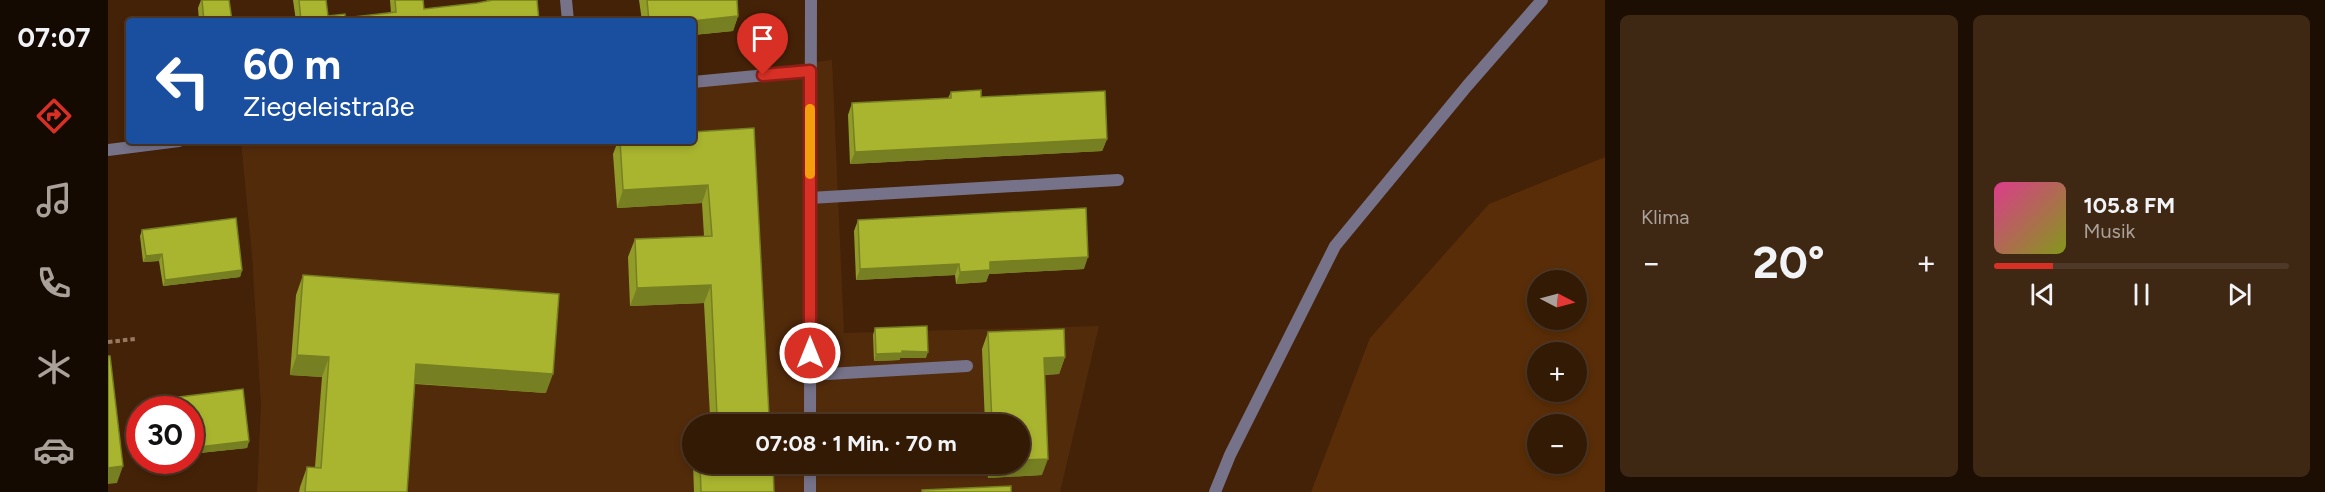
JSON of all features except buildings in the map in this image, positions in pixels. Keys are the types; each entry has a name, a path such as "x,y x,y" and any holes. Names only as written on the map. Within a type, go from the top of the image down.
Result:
{"street":[{"path":"566,0 568,18"},
{"path":"810,414 811,0"},
{"path":"1215,492 1230,455 1335,246 1467,86 1542,0"},
{"path":"696,82 810,71"},
{"path":"108,150 155,144"},
{"path":"810,198 1118,180"},
{"path":"810,375 967,366"},
{"path":"810,474 810,492"}],"path":[{"path":"108,342 135,339"}],"shaded area":[{"path":"832,60 844,333 1099,326 1060,492 257,492 261,405 252,255 241,144 696,144 696,77"},
{"path":"1605,157 1605,492 1311,492 1370,338 1489,204"}],"slow traffic":[{"path":"810,109 810,174"}],"route":[{"path":"763,75 810,71 810,353"}]}
